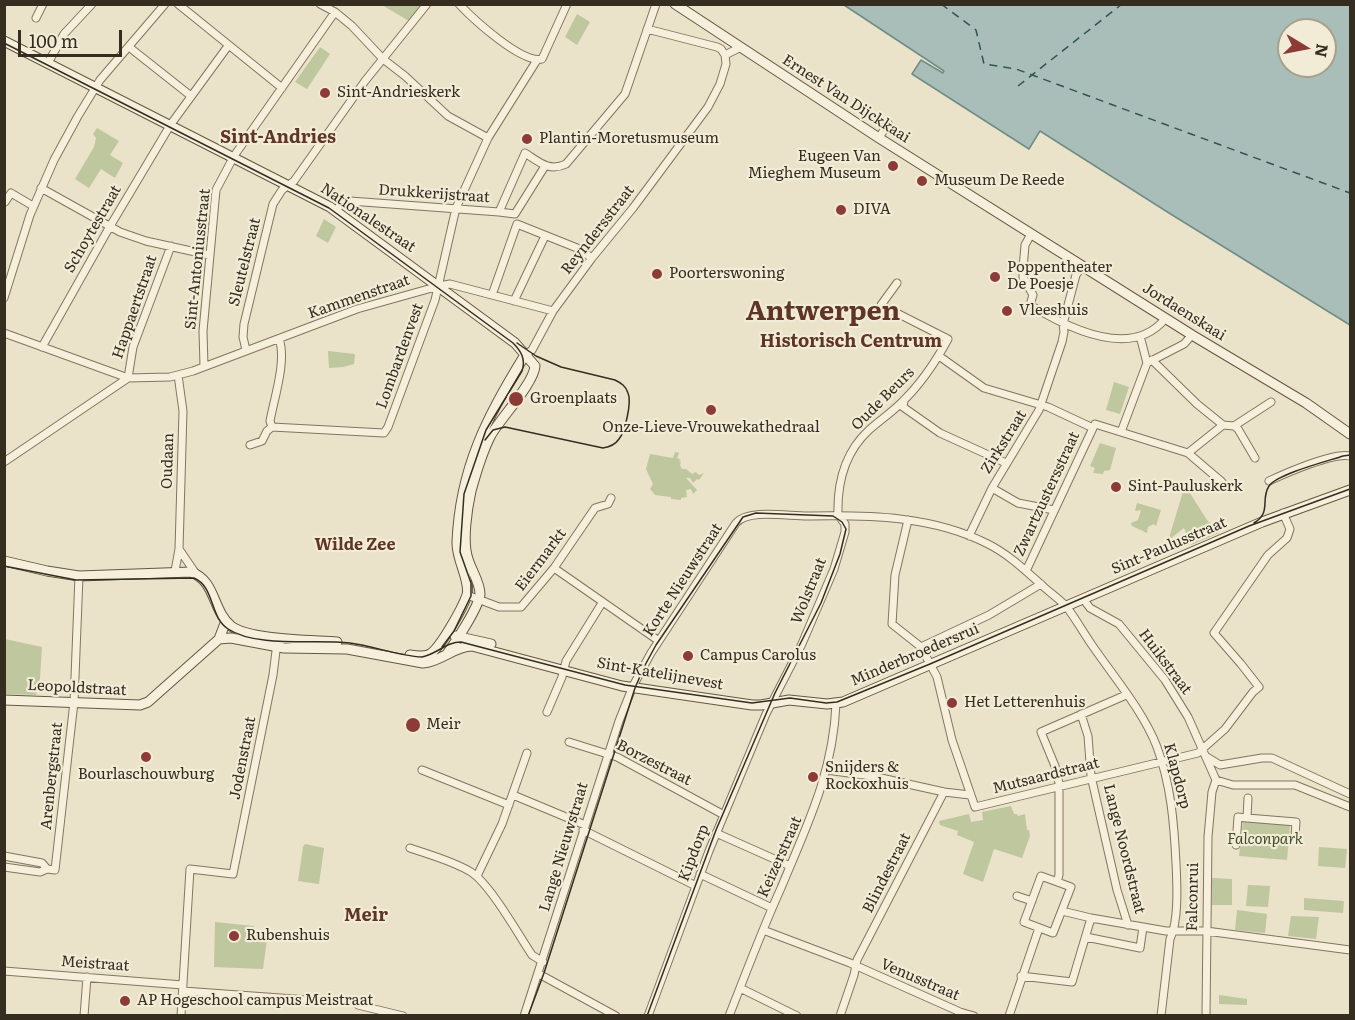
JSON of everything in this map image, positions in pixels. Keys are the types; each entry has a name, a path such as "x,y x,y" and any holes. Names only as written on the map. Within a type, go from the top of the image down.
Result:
{"street":[{"path":"36,18 42,4"},
{"path":"48,63 64,34 92,4"},
{"path":"4,298 33,206 54,160 95,87 165,4"},
{"path":"178,4 282,88"},
{"path":"320,4 335,12 352,26 383,59 405,76 447,116 488,138"},
{"name":"Sleutelstraat","path":"246,350 243,337 244,324 273,204 282,190 294,181 358,90 427,4"},
{"path":"459,4 480,26 525,56 537,60"},
{"name":"Lombardenvest","path":"272,426 384,433 435,300 456,208 488,138 537,60 542,59 567,4"},
{"path":"545,166 515,214 499,212 525,153 545,166 557,168 566,164 625,94 656,4"},
{"name":"Ernest Van Dijckkaai","path":"675,4 1002,216"},
{"name":"Sint-Antoniusstraat","path":"204,366 203,331 216,190 233,157 335,12"},
{"path":"647,29 717,47 725,55 740,48"},
{"name":"Nationalestraat","path":"4,41 336,211 515,343 535,366 534,371 477,458"},
{"path":"129,46 191,96"},
{"name":"Schoytestraat","path":"42,347 109,228 171,126 228,46"},
{"name":"Reyndersstraat","path":"525,355 532,350 553,311 592,258 666,165 712,101 724,70 725,55"},
{"path":"879,138 888,123"},
{"path":"41,188 109,228 146,241 209,255"},
{"path":"5,202 11,193 33,206"},
{"name":"Drukkerijstraat","path":"336,211 343,202 350,201 499,212"},
{"name":"Jordaenskaai","path":"1002,216 1165,319 1306,403 1350,435"},
{"path":"492,295 516,224 577,248 592,258"},
{"path":"1031,234 1023,257 1023,277 1033,295 1030,305 1063,324 1089,334 1102,336 1140,336 1157,329 1165,319"},
{"path":"514,301 545,236"},
{"name":"Happaertstraat","path":"128,378 133,347 171,246"},
{"name":"Zirkstraat","path":"969,536 992,488 1039,410 1064,332 1063,324 1076,275 1082,266"},
{"name":"Oude Beurs","path":"838,515 842,462 867,431 904,401 939,356 948,339 881,305 897,283"},
{"name":"Kammenstraat","path":"128,378 178,375 357,309 450,284 553,311"},
{"path":"4,333 128,378"},
{"path":"1121,432 1150,362 1184,344 1192,335"},
{"path":"1140,336 1150,362 1223,426"},
{"path":"250,445 262,441 272,426 270,421 280,371 282,347 279,339"},
{"path":"226,621 222,638 336,648 418,659 429,663 445,656 459,636 478,600 479,588 467,559 466,544 469,500 483,428 525,355"},
{"path":"939,356 984,388 1041,405 1094,426 1188,453 1222,482"},
{"name":"Oudaan","path":"175,572 179,549 183,411 178,375"},
{"path":"4,462 128,378"},
{"path":"904,401 903,407 932,428 1006,463"},
{"path":"1188,453 1223,426 1234,426 1271,402"},
{"name":"Zwartzustersstraat","path":"1026,571 1094,426"},
{"path":"1234,426 1255,458"},
{"path":"1269,481 1341,455 1350,456"},
{"path":"418,659 431,653 442,642 467,595 468,585 457,556 456,544 461,492 477,458"},
{"path":"992,488 1018,503 1054,510"},
{"name":"Sint-Paulusstraat","path":"1066,607 1283,513 1350,490"},
{"name":"Eiermarkt","path":"478,600 499,607 521,607 554,568 595,508 608,504 611,498"},
{"path":"1203,749 1225,729 1259,687 1214,633 1268,555 1287,538 1290,529 1283,513"},
{"name":"Klapdorp","path":"740,519 756,514 838,515 908,520 940,525 991,546 1026,571 1066,607 1126,695 1156,744 1162,762 1173,814 1177,878 1174,931 1170,939 1161,1016"},
{"name":"Wolstraat","path":"772,703 801,646 841,549 845,524 838,515"},
{"name":"Korte Nieuwstraat","path":"633,688 659,641 740,519"},
{"path":"908,520 895,575 892,624 921,647 937,677 952,740 970,795"},
{"path":"179,549 196,574 207,582 218,609 226,621 234,628 277,642"},
{"path":"4,556 19,560 27,567"},
{"path":"4,561 79,576 175,572 196,574"},
{"path":"554,568 659,641"},
{"name":"Arenbergstraat","path":"51,870 74,702 79,576"},
{"path":"921,647 989,615 1041,584"},
{"path":"467,595 478,600"},
{"name":"Huikstraat","path":"1084,600 1090,608 1119,624 1162,675 1188,717 1216,780"},
{"path":"547,712 566,661 602,603"},
{"name":"Minderbroedersrui","path":"772,703 794,700 836,704 1066,607"},
{"path":"442,642 459,636"},
{"name":"Sint-Katelijnevest","path":"459,636 538,658 544,664"},
{"name":"Leopoldstraat","path":"4,700 134,706 148,702 222,638"},
{"name":"Jodenstraat","path":"183,988 190,869 233,874 273,675 277,642"},
{"name":"Sint-Katelijnevest","path":"445,656 467,646 633,688 752,705 772,703"},
{"name":"Lange Nieuwstraat","path":"524,1016 608,754 633,688"},
{"path":"1058,879 1060,788 1055,766 1041,732 1126,695"},
{"name":"Kipdorp","path":"648,1016 716,833 772,703"},
{"name":"Keizerstraat","path":"729,1016 816,806 826,770 836,704"},
{"name":"Lange Noordstraat","path":"1082,714 1088,736 1093,779 1128,925"},
{"name":"Borzestraat","path":"569,742 608,754 724,815"},
{"name":"Mutsaardstraat","path":"826,770 872,776 944,792 970,795 975,807 1198,753 1203,749"},
{"path":"477,876 509,805 527,753"},
{"path":"1207,757 1220,765 1262,758 1278,760 1350,794"},
{"path":"422,770 509,805"},
{"path":"1216,780 1248,791 1295,785 1350,807"},
{"name":"Falconrui","path":"1206,1016 1208,837 1212,792 1216,780"},
{"path":"1247,818 1248,791"},
{"name":"Blindestraat","path":"840,1016 857,960 944,792"},
{"path":"513,795 584,828 696,886"},
{"path":"1236,845 1238,817 1296,822 1295,836"},
{"path":"716,833 790,866"},
{"path":"410,848 463,867 477,876 532,955 543,962"},
{"path":"4,856 42,863 51,870"},
{"path":"4,867 40,872 51,870"},
{"path":"700,874 772,908"},
{"path":"1041,876 1058,879 1071,887 1053,933 1024,922 1041,876"},
{"path":"1017,897 1032,901"},
{"path":"1062,910 1128,925 1350,950"},
{"path":"1021,976 1072,982 1091,918"},
{"path":"1086,937 1140,948 1145,927"},
{"path":"1009,1016 1039,928"},
{"name":"Venusstraat","path":"763,930 974,1016"},
{"name":"Meistraat","path":"4,971 87,977 308,1000"},
{"path":"539,974 616,1016"},
{"path":"84,1016 87,977"},
{"path":"181,1016 183,988"},
{"path":"740,988 797,1016"},
{"path":"358,1005 403,1016"}],"green space":[{"path":"422,4 409,21 382,5"},
{"path":"577,14 590,22 577,45 565,37"},
{"path":"320,47 330,54 307,89 295,82"},
{"path":"97,128 119,141 110,155 123,163 115,178 101,169 89,188 75,179 94,147 96,138 93,134"},
{"path":"324,219 336,227 328,243 316,236"},
{"path":"328,351 355,354 354,364 329,368"},
{"path":"1114,382 1129,387 1120,414 1106,410"},
{"path":"1100,443 1116,448 1110,470 1104,471 1103,474 1093,473 1095,468 1090,466"},
{"path":"675,452 679,453 677,458 681,460 679,461 682,469 692,474 704,473 699,480 693,483 690,478 686,478 697,490 693,494 691,489 686,490 687,497 681,500 655,495 650,489 653,484 646,469 650,454 673,458"},
{"path":"1186,482 1190,488 1188,490 1207,520 1219,533 1191,545 1184,528 1169,538"},
{"path":"1137,503 1161,510 1156,526 1154,524 1148,527 1147,533 1132,526 1131,523 1138,520 1141,510 1135,511"},
{"path":"5,639 42,647 40,678 36,695 5,694"},
{"path":"1011,806 1014,814 1018,816 1025,814 1027,830 1029,830 1030,836 1022,858 994,849 983,882 963,874 974,842 957,835 958,831 940,825 939,821 969,814 971,822 983,820 982,812"},
{"name":"Falconpark","path":"1243,821 1290,825 1287,860 1239,856"},
{"path":"305,844 324,848 319,884 298,881"},
{"path":"1319,847 1347,849 1345,868 1318,866"},
{"path":"1212,878 1232,879 1232,905 1212,905"},
{"path":"1248,885 1270,886 1268,907 1246,906"},
{"path":"1304,898 1344,901 1343,913 1304,910"},
{"path":"1237,910 1267,914 1265,933 1235,930"},
{"path":"1291,916 1319,917 1316,939 1288,936"},
{"path":"215,922 254,926 254,932 268,932 263,969 214,967"},
{"path":"1219,995 1247,999 1247,1005 1219,1004"}],"water":[{"path":"844,5 1350,5 1350,325 1040,131 1029,149 912,74 921,60 943,73 944,71"}],"ferry route":[{"path":"941,4 976,30 984,64 1016,69 1350,193"},
{"path":"1018,86 1122,4"}],"tram line":[{"path":"4,43 329,208 513,343 518,349 523,359 522,371 486,430 464,494 460,552 471,583 471,596 454,631 442,647"},
{"path":"485,440 493,430 505,427 603,448 616,443 624,430 629,397 623,385 615,380 561,367 536,356 517,343"},
{"path":"1254,523 1263,515 1265,496 1274,481 1303,468 1350,455"},
{"path":"4,566 76,580 194,578 206,588 222,623 240,635 255,639 350,643 422,657 461,642 625,685 752,703 790,698 826,703 837,702 930,664 1249,526 1350,489"},
{"path":"528,1016 544,973 635,688 656,645 743,517 756,513 833,516 842,522 846,529 840,554 821,603 775,693 716,830 647,1016"}],"place":[{"name":"Sint-Andrieskerk","path":"325,93"},
{"name":"Plantin-Moretusmuseum","path":"527,139"},
{"name":"Eugeen Van Mieghem Museum","path":"893,166"},
{"name":"Museum De Reede","path":"922,181"},
{"name":"DIVA","path":"841,210"},
{"name":"Poorterswoning","path":"657,274"},
{"name":"Poppentheater De Poesje","path":"995,277"},
{"name":"Vleeshuis","path":"1007,311"},
{"name":"Groenplaats","path":"516,399"},
{"name":"Onze-Lieve-Vrouwekathedraal","path":"711,410"},
{"name":"Sint-Pauluskerk","path":"1116,487"},
{"name":"Campus Carolus","path":"688,656"},
{"name":"Het Letterenhuis","path":"952,703"},
{"name":"Meir","path":"413,725"},
{"name":"Bourlaschouwburg","path":"146,757"},
{"name":"Snijders & Rockoxhuis","path":"813,777"},
{"name":"Rubenshuis","path":"234,936"},
{"name":"AP Hogeschool campus Meistraat","path":"125,1001"}],"district":[{"name":"Sint-Andries","path":"278,138"},
{"name":"Antwerpen","path":"823,312"},
{"name":"Historisch Centrum","path":"851,342"},
{"name":"Wilde Zee","path":"355,545"},
{"name":"Meir","path":"366,916"}]}
